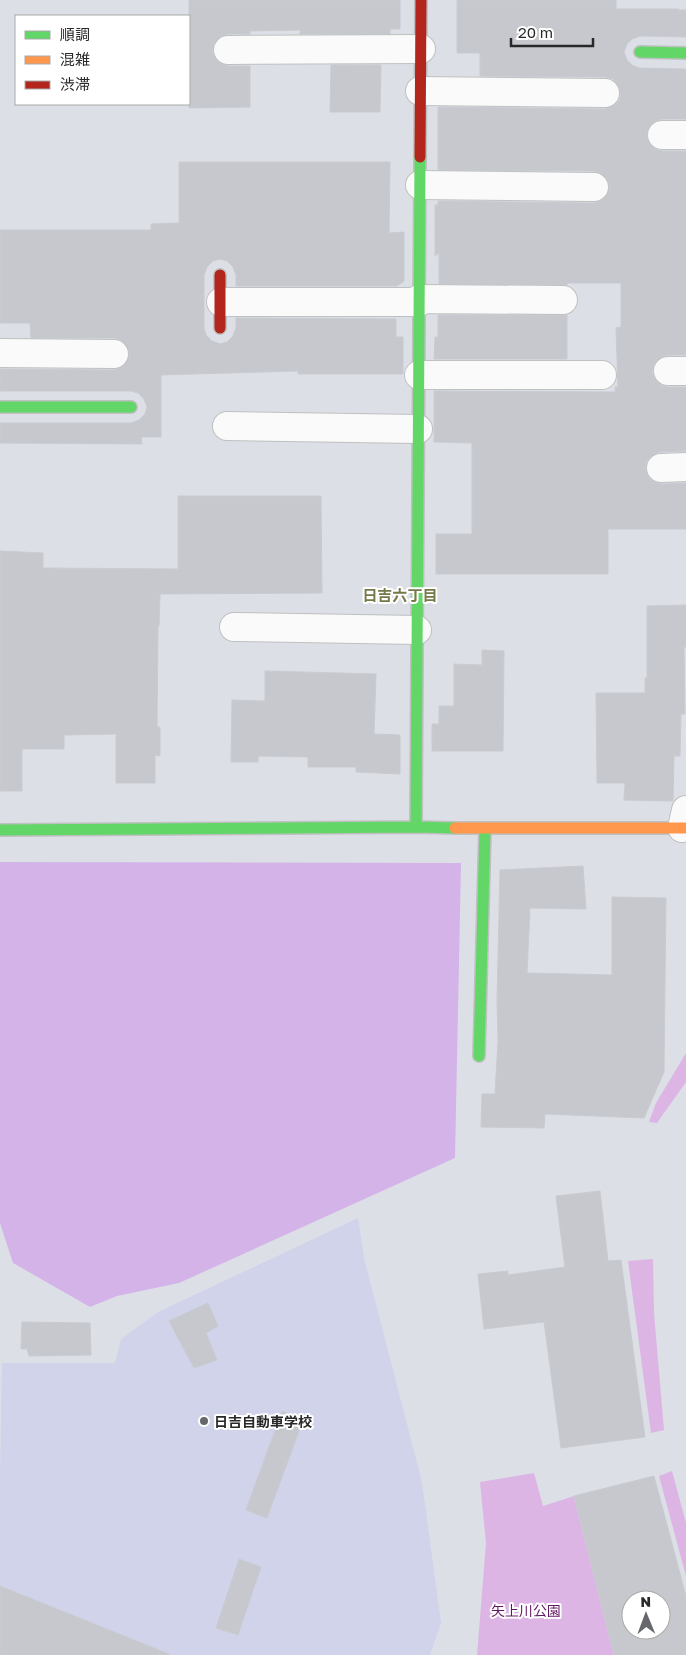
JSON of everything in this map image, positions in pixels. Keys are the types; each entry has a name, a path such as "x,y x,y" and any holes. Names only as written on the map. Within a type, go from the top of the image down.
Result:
{"street":[{"path":"416,827 421,0"},
{"path":"228,50 260,41 421,49"},
{"path":"640,52 686,53"},
{"path":"420,91 605,93"},
{"path":"420,186 594,187"},
{"path":"220,275 220,315 419,301 563,300"},
{"path":"0,353 114,354"},
{"path":"419,375 602,375"},
{"path":"0,407 131,406"},
{"path":"227,427 418,429"},
{"path":"234,627 417,630"},
{"path":"0,830 416,827 485,829 685,822"},
{"path":"479,1056 485,829"}],"shaded area":[{"path":"0,862 461,863 455,1158 179,1283 117,1296 90,1307 13,1263 0,1223"},
{"name":"日吉自動車学校","path":"358,1218 364,1258 422,1482 441,1623 430,1655 0,1655 2,1363 115,1363 121,1339 158,1312"}],"green space":[{"path":"686,1053 686,1082 657,1123 649,1122 656,1103"},
{"path":"653,1259 654,1313 664,1430 651,1433 628,1261"},
{"path":"672,1471 686,1523 686,1576 659,1476"},
{"name":"矢上川公園","path":"534,1473 543,1506 574,1496 614,1655 477,1655 486,1543 480,1482"}],"building":[{"path":"189,0 400,0 400,29 390,29 390,34 300,34 300,30 250,31 250,34 228,34 221,36 214,43 212,51 215,58 221,64 228,66 250,66 250,107 189,108"},
{"path":"457,0 616,0 616,9 686,10 686,37 640,36 632,39 627,44 624,52 627,60 639,68 686,69 686,119 662,119 655,121 649,127 646,135 648,142 655,149 662,151 686,151 686,355 661,357 655,363 652,371 654,378 661,385 686,387 686,451 660,452 647,460 645,468 648,477 654,482 662,484 686,483 686,529 608,529 608,574 436,574 436,534 472,534 472,443 434,442 434,391 615,392 615,387 618,387 616,328 621,327 621,283 567,283 567,285 439,284 439,253 435,256 435,205 438,205 438,201 594,203 601,201 607,195 610,187 607,179 602,174 594,171 438,170 438,107 605,109 619,101 621,94 618,85 613,79 605,77 480,76 480,53 457,53"},
{"path":"331,65 381,65 380,112 330,112"},
{"path":"179,162 390,162 389,233 404,232 404,281 397,286 236,286 236,275 233,267 227,261 220,259 213,261 207,267 204,275 204,328 206,335 212,341 220,344 227,342 233,336 236,328 236,318 396,319 396,337 403,337 403,374 298,374 298,371 161,375 161,437 141,437 142,444 0,443 0,423 131,423 139,420 145,414 147,407 144,399 138,393 131,391 0,391 0,369 114,370 122,367 130,355 127,346 115,338 31,338 30,323 0,323 0,230 151,230 151,224 179,223"},
{"path":"438,315 567,315 567,359 434,359 435,337 438,337"},
{"path":"178,496 321,496 322,593 160,594 157,727 160,727 160,756 155,755 155,783 116,783 116,734 64,735 64,749 22,749 22,791 0,791 0,551 43,553 43,568 178,569"},
{"path":"686,605 686,647 684,647 685,714 681,714 680,756 674,756 673,801 624,800 625,783 597,783 596,693 645,693 645,678 647,678 647,606"},
{"path":"482,650 504,651 503,751 432,751 432,724 439,724 439,706 454,706 454,664 482,665"},
{"path":"265,671 376,674 374,734 400,735 400,774 356,772 356,767 308,767 308,757 258,756 258,762 231,762 232,700 265,701"},
{"path":"583,866 586,909 530,908 527,973 612,975 612,897 666,898 664,1072 644,1118 545,1114 544,1128 481,1127 482,1094 495,1094 498,1041 500,870"},
{"path":"600,1191 608,1261 621,1260 645,1437 561,1448 544,1322 484,1329 478,1274 508,1271 508,1275 565,1267 556,1196"},
{"path":"208,1303 218,1326 206,1333 217,1360 194,1368 169,1321"},
{"path":"22,1322 90,1323 91,1355 29,1356 27,1349 21,1349"},
{"path":"282,1411 303,1420 267,1518 246,1510"},
{"path":"654,1476 686,1596 686,1655 614,1655 574,1496"},
{"path":"239,1559 261,1567 238,1635 216,1628"},
{"path":"0,1586 169,1654 169,1655 0,1655"}],"traffic: fast":[{"path":"640,52 686,53"},
{"path":"416,827 420,157"},
{"path":"0,407 131,407"},
{"path":"0,830 455,828"},
{"path":"479,1056 485,829"}],"traffic: slow":[{"path":"455,828 686,828"}],"traffic: jam":[{"path":"420,157 421,0"},
{"path":"220,275 220,328"}],"place":[{"name":"日吉自動車学校","path":"204,1421"}],"district":[{"name":"日吉六丁目","path":"400,595"}]}
